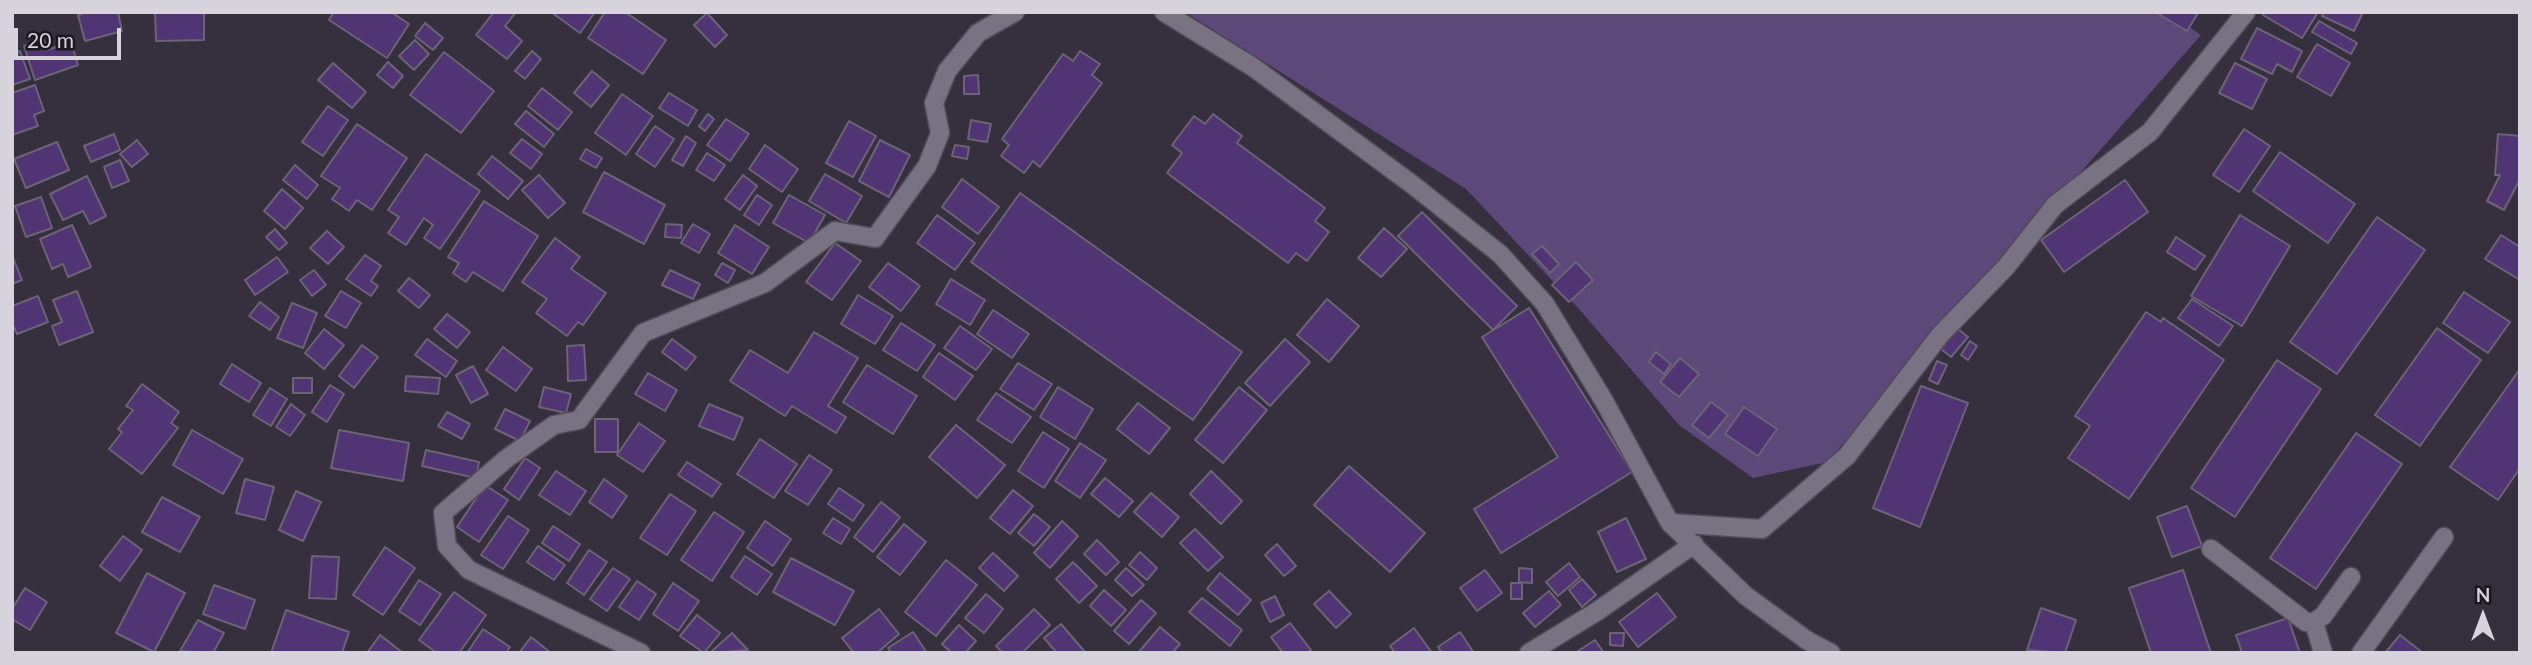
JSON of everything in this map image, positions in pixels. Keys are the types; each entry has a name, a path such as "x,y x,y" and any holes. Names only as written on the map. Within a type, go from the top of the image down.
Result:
{"street":[{"path":"641,653 469,570 447,546 443,513 506,459 554,425 579,420 643,333 765,283 835,231 874,239 927,166 940,133 934,103 947,71 978,33 1015,12"},
{"path":"1164,12 1253,66 1413,185 1500,254 1545,304 1604,401 1670,523 1695,544 1746,596 1808,641 1831,653"},
{"path":"1670,523 1762,528 1847,456 1940,335 2006,267 2055,205 2150,132 2246,12"},
{"path":"2361,653 2444,537"},
{"path":"1529,653 1596,612 1695,544"},
{"path":"2211,549 2306,622 2314,622 2323,616 2351,577"},
{"path":"2314,622 2323,653"}],"shaded area":[{"path":"1185,12 2168,12 2201,35 1827,462 1753,478 1679,425 1579,309 1466,189"}],"building":[{"path":"87,12 118,12 122,31 85,41 78,15"},
{"path":"155,12 204,12 204,40 156,41"},
{"path":"334,12 391,12 409,24 387,58 329,20"},
{"path":"494,12 516,12 505,26 522,41 507,59 476,35"},
{"path":"551,12 595,12 580,33"},
{"path":"605,12 625,12 666,40 643,74 588,38"},
{"path":"2162,12 2198,13 2187,31 2160,15"},
{"path":"2265,12 2318,12 2302,38 2263,15"},
{"path":"2324,12 2363,12 2354,31 2322,16"},
{"path":"707,13 727,35 715,47 694,25"},
{"path":"2319,21 2357,43 2351,54 2312,32"},
{"path":"425,23 443,38 433,50 415,36"},
{"path":"2257,28 2302,51 2292,72 2277,64 2272,74 2241,59"},
{"path":"44,40 47,50 71,42 78,65 35,80 24,46"},
{"path":"415,40 429,54 414,70 399,56"},
{"path":"2317,44 2350,63 2331,96 2297,77"},
{"path":"20,51 30,79 12,85 12,54"},
{"path":"532,51 541,59 525,79 515,71"},
{"path":"1080,51 1100,64 1092,75 1102,83 1040,167 1033,161 1024,173 1001,156 1009,145 1002,139 1063,54 1073,61"},
{"path":"444,52 494,91 461,133 410,95"},
{"path":"388,62 403,76 393,88 377,75"},
{"path":"333,63 366,92 352,108 318,80"},
{"path":"2235,63 2267,79 2252,109 2219,93"},
{"path":"592,71 609,85 591,107 574,93"},
{"path":"978,75 979,94 964,94 964,76"},
{"path":"35,85 44,111 34,115 38,126 12,135 12,93"},
{"path":"542,88 572,112 558,130 528,106"},
{"path":"669,93 697,110 688,126 659,108"},
{"path":"622,94 653,116 626,155 595,133"},
{"path":"328,106 348,120 323,156 302,142"},
{"path":"526,111 554,134 544,147 515,124"},
{"path":"708,114 714,119 705,131 699,126"},
{"path":"1213,114 1242,136 1237,143 1325,208 1315,221 1329,232 1307,261 1296,253 1288,263 1167,173 1182,153 1172,145 1194,116 1205,124"},
{"path":"726,119 749,134 730,161 707,145"},
{"path":"971,120 991,124 987,142 968,139"},
{"path":"849,121 876,136 853,177 826,163"},
{"path":"357,124 407,158 372,210 357,200 349,211 332,199 340,188 321,176"},
{"path":"655,126 674,139 655,167 636,154"},
{"path":"2244,129 2270,146 2239,192 2213,175"},
{"path":"114,134 120,150 91,162 84,146"},
{"path":"2498,134 2520,136 2520,179 2504,210 2487,201 2500,175 2495,175"},
{"path":"686,136 696,143 683,166 672,160"},
{"path":"522,139 542,154 531,169 510,153"},
{"path":"137,140 148,154 132,167 120,154"},
{"path":"880,140 910,155 889,197 859,181"},
{"path":"57,142 69,170 26,188 14,159"},
{"path":"765,145 798,169 782,192 749,169"},
{"path":"955,145 969,147 967,159 952,156"},
{"path":"586,149 602,158 596,168 580,159"},
{"path":"2280,152 2355,204 2328,243 2253,191"},
{"path":"707,153 725,165 714,181 696,170"},
{"path":"426,154 480,191 440,249 424,238 433,225 424,218 406,245 388,233 399,217 388,210"},
{"path":"492,156 523,181 508,199 478,174"},
{"path":"120,160 129,181 112,188 104,167"},
{"path":"295,165 318,185 307,199 283,180"},
{"path":"604,172 665,205 644,244 583,212"},
{"path":"825,174 862,196 846,223 809,201"},
{"path":"539,175 565,203 548,218 522,190"},
{"path":"743,175 757,186 740,210 725,199"},
{"path":"87,176 106,216 90,224 83,211 63,220 50,194"},
{"path":"962,179 999,207 978,234 942,207"},
{"path":"2125,180 2148,212 2064,272 2041,240"},
{"path":"282,189 303,208 285,229 264,211"},
{"path":"1020,193 1242,352 1193,420 971,262"},
{"path":"757,195 772,205 759,225 744,215"},
{"path":"789,195 825,215 809,243 773,223"},
{"path":"41,197 52,228 26,237 15,206"},
{"path":"484,201 538,236 503,291 473,272 466,282 453,273 459,263 448,257"},
{"path":"1422,212 1517,306 1493,330 1398,236"},
{"path":"937,215 975,243 955,270 917,243"},
{"path":"2240,215 2290,246 2242,326 2191,296"},
{"path":"2377,217 2425,250 2337,374 2290,342"},
{"path":"666,224 682,225 681,238 665,237"},
{"path":"693,224 710,234 699,253 681,243"},
{"path":"72,225 91,267 68,277 63,264 52,269 40,239"},
{"path":"735,225 769,247 752,274 718,253"},
{"path":"1384,228 1407,249 1381,277 1358,258"},
{"path":"275,229 287,243 279,250 266,237"},
{"path":"327,231 344,247 328,264 310,248"},
{"path":"2501,235 2520,247 2520,280 2485,259"},
{"path":"2176,237 2205,256 2195,270 2167,252"},
{"path":"555,238 580,257 571,269 606,293 583,325 578,322 567,336 536,313 547,299 522,282"},
{"path":"835,243 861,261 832,300 806,282"},
{"path":"1542,246 1559,264 1550,273 1532,254"},
{"path":"12,255 22,280 12,284"},
{"path":"365,255 381,266 371,281 378,286 371,296 346,279"},
{"path":"277,257 288,272 255,295 245,280"},
{"path":"1576,262 1593,280 1569,302 1552,285"},
{"path":"722,263 735,270 728,283 715,275"},
{"path":"888,263 920,286 901,311 869,287"},
{"path":"314,270 326,285 312,296 300,280"},
{"path":"670,270 700,284 693,299 662,285"},
{"path":"409,278 430,295 419,308 398,291"},
{"path":"951,279 985,300 970,325 936,304"},
{"path":"77,291 93,332 59,345 52,326 62,322 53,300"},
{"path":"341,291 361,303 346,328 325,316"},
{"path":"2464,292 2510,322 2488,353 2443,323"},
{"path":"858,295 893,316 875,344 841,324"},
{"path":"38,296 48,322 17,334 12,323 12,306"},
{"path":"1327,299 1359,326 1329,362 1297,335"},
{"path":"2192,299 2233,326 2219,346 2178,318"},
{"path":"260,302 279,317 270,330 249,316"},
{"path":"292,303 317,313 303,348 277,338"},
{"path":"1529,308 1632,472 1501,553 1474,509 1558,457 1482,337"},
{"path":"993,310 1029,334 1012,358 977,334"},
{"path":"2146,312 2161,322 2163,318 2224,360 2129,499 2068,458 2090,426 2075,416"},
{"path":"447,314 470,332 457,348 434,329"},
{"path":"901,323 935,345 917,371 883,350"},
{"path":"960,326 992,349 976,370 944,348"},
{"path":"2437,328 2481,360 2420,446 2375,415"},
{"path":"324,329 344,345 324,369 305,353"},
{"path":"1958,329 1968,337 1951,357 1941,349"},
{"path":"814,332 858,358 828,406 846,417 836,433 792,406 785,416 730,381 750,350 788,373"},
{"path":"427,339 457,361 446,377 415,355"},
{"path":"672,339 696,357 686,370 662,352"},
{"path":"1285,339 1310,362 1270,406 1245,383"},
{"path":"1970,341 1977,346 1968,360 1961,355"},
{"path":"362,345 378,357 354,388 339,376"},
{"path":"584,345 586,380 568,381 567,346"},
{"path":"503,347 532,369 516,391 486,370"},
{"path":"1656,352 1671,364 1664,374 1649,362"},
{"path":"939,353 973,376 955,400 923,377"},
{"path":"1680,358 1699,374 1679,397 1660,382"},
{"path":"2277,360 2321,389 2235,517 2191,488"},
{"path":"1937,361 1947,365 1938,384 1929,380"},
{"path":"1018,363 1052,384 1034,410 1000,389"},
{"path":"232,364 261,383 249,402 220,384"},
{"path":"867,365 917,396 893,434 843,402"},
{"path":"473,366 488,394 471,403 456,375"},
{"path":"2520,369 2520,468 2498,500 2450,467"},
{"path":"648,373 677,390 665,411 635,394"},
{"path":"406,376 440,378 438,394 405,391"},
{"path":"293,378 312,378 312,393 293,393"},
{"path":"142,384 179,412 171,423 178,428 142,474 109,449 122,432 118,429 133,410 126,406"},
{"path":"330,385 344,394 327,422 312,412"},
{"path":"1921,386 1968,403 1920,527 1873,508"},
{"path":"544,387 571,394 566,413 539,407"},
{"path":"1058,387 1093,409 1075,439 1040,417"},
{"path":"1239,387 1267,410 1223,463 1195,440"},
{"path":"270,388 287,399 271,426 253,415"},
{"path":"996,393 1031,417 1012,443 977,420"},
{"path":"1711,402 1728,415 1709,438 1692,425"},
{"path":"1138,403 1170,428 1149,454 1117,429"},
{"path":"291,404 305,415 290,436 276,427"},
{"path":"709,404 743,418 734,440 699,426"},
{"path":"1744,407 1777,429 1758,456 1725,434"},
{"path":"505,409 530,421 520,441 495,429"},
{"path":"447,412 470,424 462,439 438,426"},
{"path":"595,419 618,419 618,452 595,452"},
{"path":"639,423 665,441 643,472 617,455"},
{"path":"956,425 1005,465 977,498 929,457"},
{"path":"192,430 243,459 223,494 173,465"},
{"path":"339,430 409,443 403,481 331,468"},
{"path":"1043,432 1069,449 1044,488 1018,471"},
{"path":"2356,433 2402,464 2316,589 2270,558"},
{"path":"760,439 797,464 774,498 737,474"},
{"path":"1080,443 1106,460 1080,498 1055,481"},
{"path":"426,450 479,462 476,478 422,466"},
{"path":"809,455 832,470 808,505 785,491"},
{"path":"525,458 540,468 519,500 504,489"},
{"path":"687,462 721,484 712,497 678,475"},
{"path":"1349,466 1425,533 1390,572 1314,505"},
{"path":"556,471 586,491 570,515 539,495"},
{"path":"1211,471 1242,501 1221,524 1190,494"},
{"path":"1105,478 1133,501 1119,517 1091,494"},
{"path":"245,479 274,487 265,520 236,513"},
{"path":"604,479 627,496 612,518 589,502"},
{"path":"485,485 508,500 479,542 457,527"},
{"path":"839,488 864,505 853,521 828,504"},
{"path":"1013,490 1033,506 1010,534 990,518"},
{"path":"296,491 321,502 303,541 279,530"},
{"path":"1151,493 1179,517 1162,537 1134,512"},
{"path":"670,494 696,511 667,555 640,538"},
{"path":"162,497 200,517 180,552 142,532"},
{"path":"881,502 900,517 873,552 854,537"},
{"path":"2187,506 2202,546 2172,557 2157,517"},
{"path":"714,512 744,532 712,581 681,560"},
{"path":"1034,514 1050,527 1034,546 1018,533"},
{"path":"508,516 529,530 503,569 481,555"},
{"path":"833,518 850,529 841,544 823,533"},
{"path":"1626,518 1646,559 1617,572 1598,532"},
{"path":"765,521 791,539 773,566 747,548"},
{"path":"1062,521 1078,536 1050,568 1034,553"},
{"path":"904,524 926,542 900,575 877,557"},
{"path":"553,526 580,544 569,561 542,543"},
{"path":"1195,529 1223,557 1208,571 1180,543"},
{"path":"123,536 142,550 120,581 100,566"},
{"path":"1097,540 1119,562 1106,575 1084,554"},
{"path":"1277,544 1296,566 1284,576 1265,555"},
{"path":"538,546 565,565 554,580 527,562"},
{"path":"385,547 415,568 383,615 353,595"},
{"path":"589,550 607,562 584,595 567,583"},
{"path":"1140,552 1157,568 1147,580 1129,565"},
{"path":"993,553 1018,576 1004,591 979,568"},
{"path":"312,556 339,557 336,599 309,598"},
{"path":"745,556 772,574 757,595 731,577"},
{"path":"791,558 854,591 835,625 773,592"},
{"path":"946,560 977,585 936,636 905,612"},
{"path":"1073,562 1097,586 1079,603 1056,579"},
{"path":"1569,563 1580,577 1558,596 1546,582"},
{"path":"613,568 630,579 607,611 590,599"},
{"path":"1126,568 1144,585 1132,596 1115,580"},
{"path":"1519,568 1532,569 1532,583 1519,582"},
{"path":"1485,570 1502,593 1477,611 1460,588"},
{"path":"2183,570 2211,653 2151,653 2129,588"},
{"path":"147,573 185,593 154,652 116,633"},
{"path":"1220,573 1251,600 1238,615 1207,589"},
{"path":"1582,579 1596,595 1582,607 1569,590"},
{"path":"419,580 441,594 420,625 399,611"},
{"path":"637,581 656,594 639,620 619,607"},
{"path":"673,583 699,601 678,631 653,614"},
{"path":"1511,583 1522,583 1522,599 1511,599"},
{"path":"214,585 255,600 245,629 203,614"},
{"path":"25,588 47,602 30,630 12,619 12,609"},
{"path":"1104,590 1126,610 1111,626 1090,606"},
{"path":"1329,591 1351,614 1336,628 1314,604"},
{"path":"1549,591 1561,605 1535,627 1523,613"},
{"path":"454,592 486,615 459,653 437,653 419,640"},
{"path":"1657,593 1676,617 1638,647 1619,622"},
{"path":"986,594 1003,609 984,633 965,618"},
{"path":"1275,596 1284,615 1270,622 1261,603"},
{"path":"1202,598 1242,630 1230,646 1189,612"},
{"path":"1141,600 1156,613 1129,644 1114,631"},
{"path":"2041,608 2076,620 2065,653 2027,650"},
{"path":"879,609 899,634 877,653 854,653 842,638"},
{"path":"1034,609 1050,625 1022,653 1003,653 996,646"},
{"path":"286,610 349,632 342,653 271,653"},
{"path":"697,615 720,633 704,653 680,636"},
{"path":"2288,618 2300,653 2242,653 2236,635"},
{"path":"198,620 224,633 213,653 180,651"},
{"path":"1290,623 1311,650 1306,653 1283,653 1271,637"},
{"path":"1061,624 1084,653 1057,653 1044,638"},
{"path":"959,625 976,641 965,653 952,653 942,644"},
{"path":"1160,627 1180,644 1172,653 1138,653"},
{"path":"1414,628 1432,653 1395,653 1390,646"},
{"path":"483,629 510,647 506,653 467,653"},
{"path":"913,632 927,653 891,653 888,648"},
{"path":"1460,632 1474,653 1442,653 1438,647"},
{"path":"732,633 748,650 710,653"},
{"path":"1610,633 1624,633 1623,646 1610,645"},
{"path":"380,635 403,653 367,653"},
{"path":"2400,635 2423,653 2385,653"},
{"path":"531,637 551,653 519,653"},
{"path":"1595,640 1604,653 1575,653"}]}
